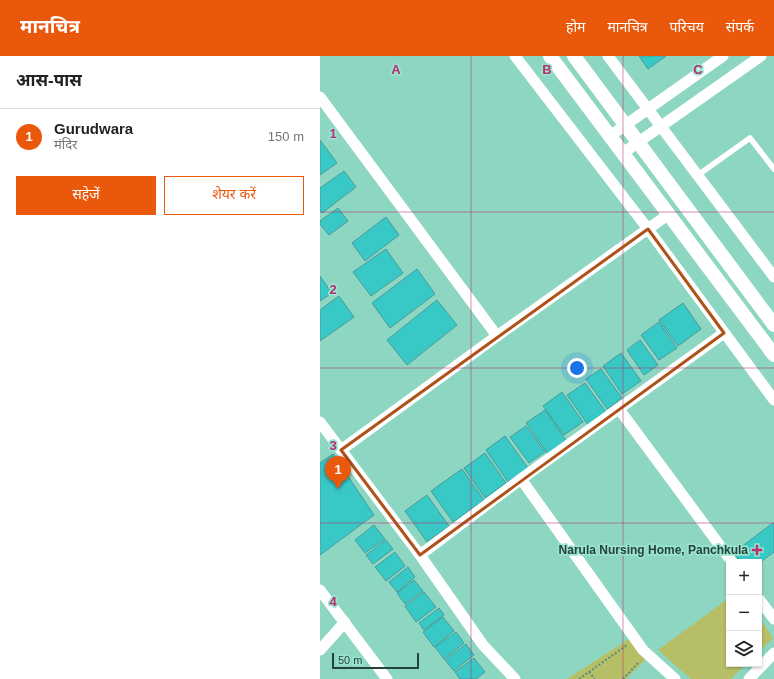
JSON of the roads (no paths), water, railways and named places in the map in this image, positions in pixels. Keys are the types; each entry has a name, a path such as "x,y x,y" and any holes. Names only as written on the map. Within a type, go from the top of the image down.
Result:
{"street":[{"path":"515,56 648,229 774,400"},
{"path":"550,56 774,355"},
{"path":"574,56 774,325"},
{"path":"608,56 774,277"},
{"path":"610,136 723,56"},
{"path":"623,153 761,56"},
{"path":"320,97 497,336"},
{"path":"669,215 678,196"},
{"path":"341,450 497,336 648,229 669,215 690,212"},
{"path":"420,555 522,479 724,333"},
{"path":"619,409 730,559"},
{"path":"320,422 420,555 484,645 515,679"},
{"path":"522,479 643,650 675,679"},
{"path":"320,590 387,679"},
{"path":"762,603 774,619"},
{"path":"320,650 345,622"},
{"path":"749,679 774,653"}],"lane":[{"path":"698,175 750,138 774,169"}],"place":[{"name":"Gurudwara","path":"338,489"},
{"name":"Narula Nursing Home, Panchkula","path":"757,550"}]}
